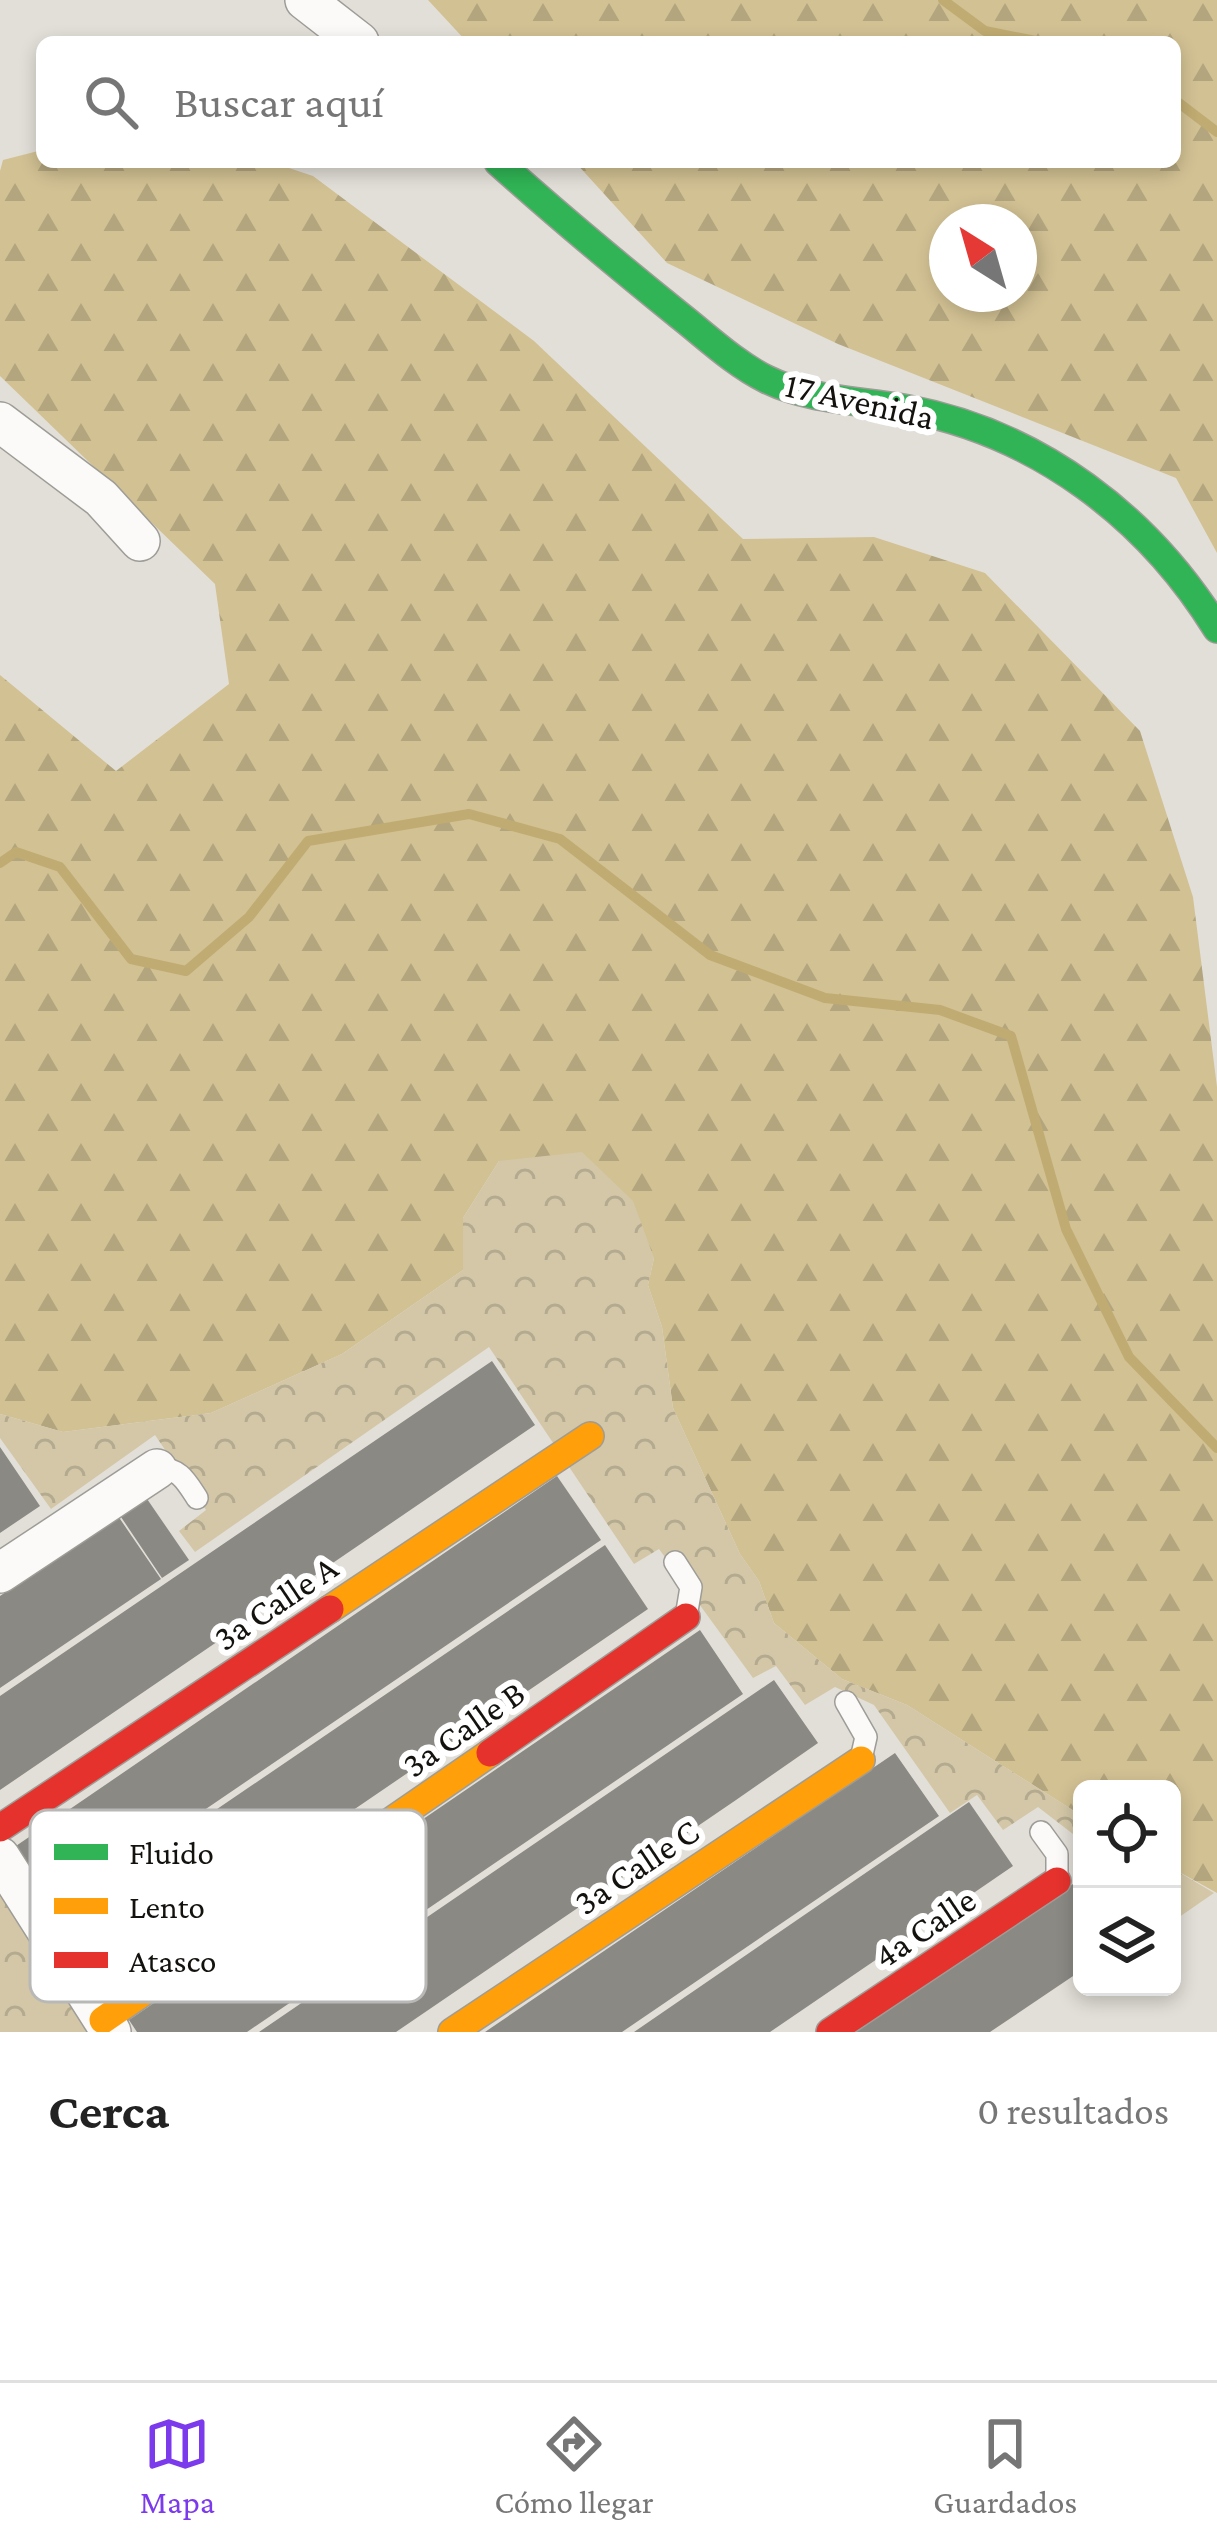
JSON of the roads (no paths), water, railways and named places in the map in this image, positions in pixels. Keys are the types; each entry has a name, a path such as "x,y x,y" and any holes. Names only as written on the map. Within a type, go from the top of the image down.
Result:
{"street":[{"path":"305,0 350,36"},
{"name":"17 Avenida","path":"505,168 638,283 758,374 819,398 925,412 1046,459 1096,492 1153,540 1195,587 1217,629"},
{"path":"0,422 101,498 140,541"},
{"name":"3a Calle A","path":"0,1828 590,1436"},
{"path":"0,1573 157,1469"},
{"name":"3a Calle B","path":"413,1810 686,1617"},
{"name":"3a Calle C","path":"452,2032 861,1760"},
{"path":"0,1857 30,1904"},
{"name":"4a Calle","path":"830,2032 1057,1881"},
{"name":"3a Calle B","path":"107,2026 141,2002"}],"lane":[{"path":"157,1469 171,1468 183,1476 197,1498"},
{"path":"675,1562 691,1587 686,1617"},
{"path":"846,1702 866,1737 861,1760"},
{"path":"1041,1832 1057,1854 1057,1881"}],"waterway":[{"path":"943,0 985,31 1010,36"},
{"path":"1181,105 1217,132"},
{"path":"0,863 16,852 60,867 131,959 186,971 249,917 308,841 469,814 560,839 710,955 825,998 940,1010 1011,1036 1066,1229 1129,1357 1217,1448"}]}
